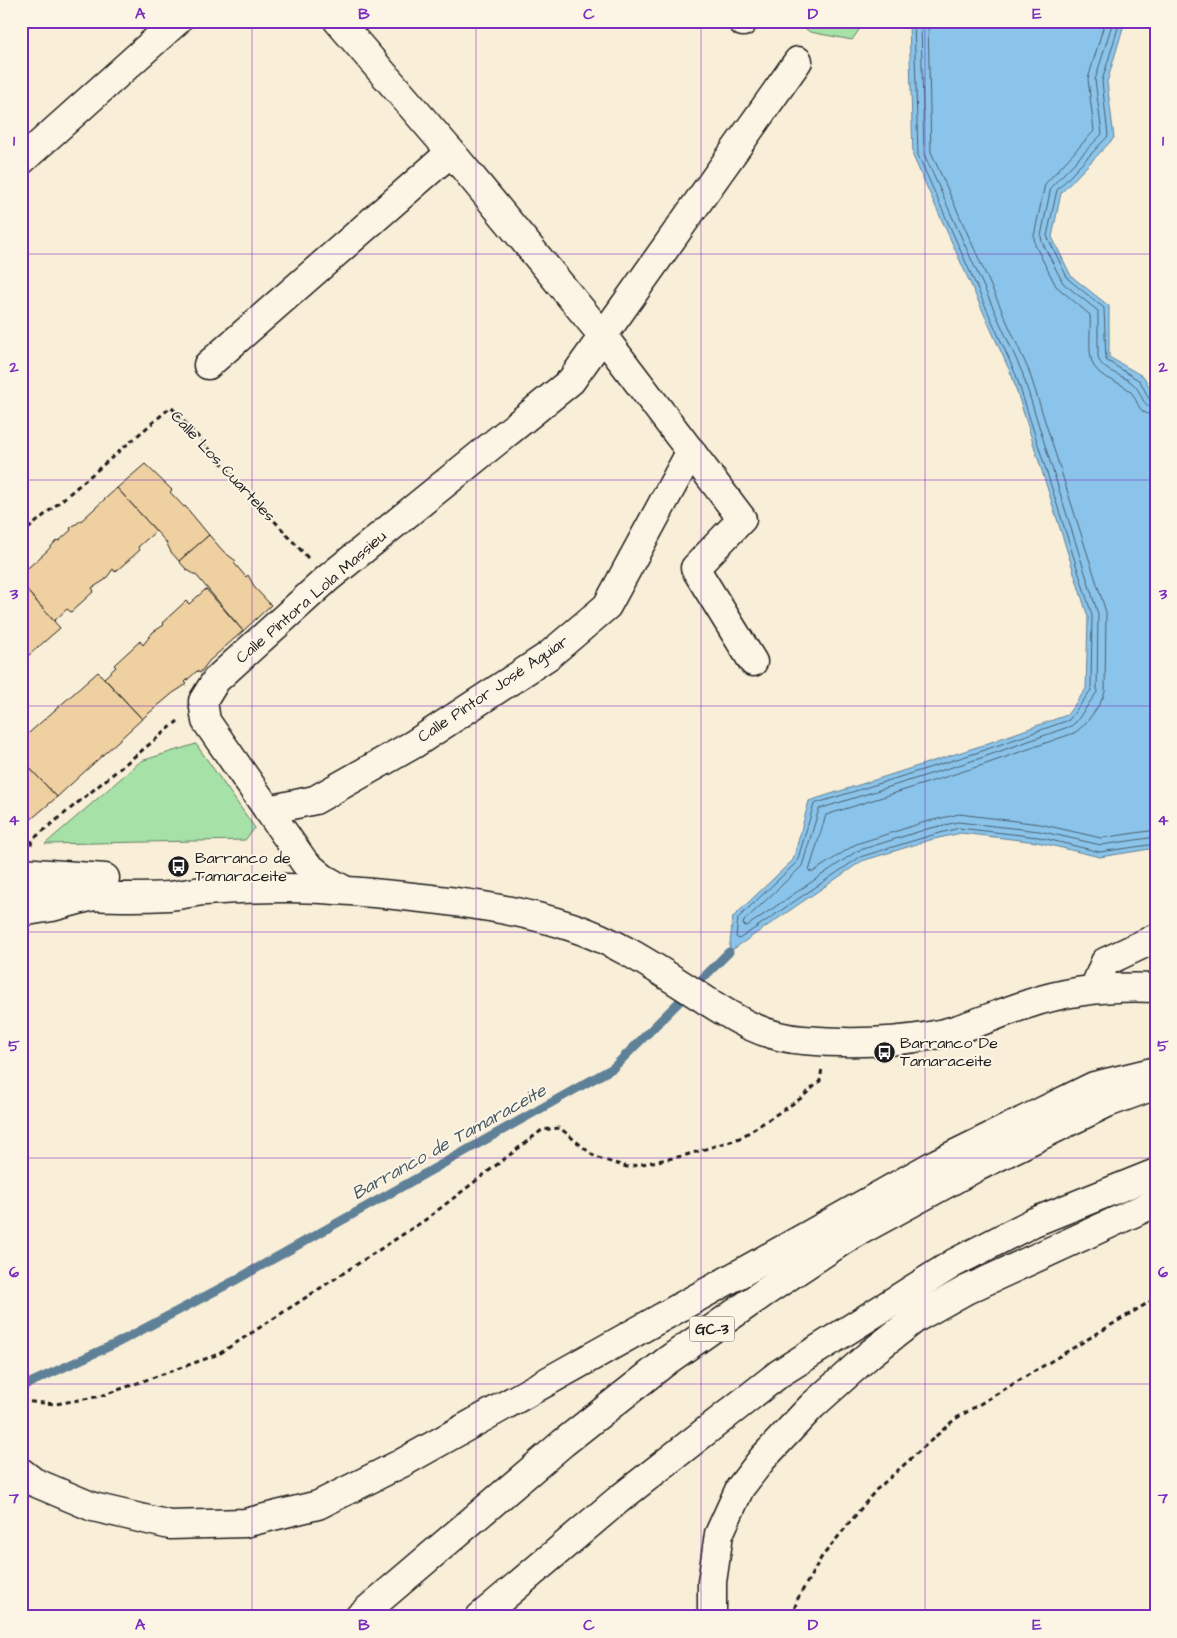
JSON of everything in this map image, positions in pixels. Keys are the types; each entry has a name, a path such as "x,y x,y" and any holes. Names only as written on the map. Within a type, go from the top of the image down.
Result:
{"main road":[{"path":"21,161 176,21"},
{"path":"338,21 451,152 602,336 742,519 695,568 753,662"},
{"name":"Calle Pintora Lola Massieu","path":"203,701 216,680 328,579 571,381 798,61"},
{"path":"208,365 451,152"},
{"name":"Calle Pintor José Aguiar","path":"268,810 315,800 414,744 548,656 607,606 691,451"},
{"path":"203,701 206,721 305,863 323,878 344,890"},
{"path":"24,879 168,883 203,891"},
{"path":"24,879 93,896 169,896 203,891 287,888 344,890 456,902 518,913 573,927 606,940 632,954 738,1020 762,1032 784,1038 828,1041 878,1041 910,1038 974,1025 1026,1004 1055,996 1094,989 1156,988"},
{"path":"21,912 52,907 93,896"},
{"path":"1094,989 1105,962 1156,938"},
{"path":"21,1472 34,1482 93,1507 170,1525 244,1523 318,1506 402,1464 937,1163 1156,1072"},
{"name":"GC-3","path":"359,1617 563,1443 668,1360 765,1292 845,1239 977,1167 1101,1095 1156,1085"},
{"path":"480,1617 618,1500 780,1373 954,1263 1034,1222 1156,1173"},
{"path":"712,1617 712,1582 719,1534 740,1488 763,1458 812,1406 870,1354 916,1318 966,1290 1149,1205"}],"path":[{"name":"Calle Los Cuarteles","path":"21,535 171,406 328,579"},
{"path":"24,879 32,840 203,701"},
{"path":"21,1400 56,1404 101,1396 219,1354 424,1220 542,1130 560,1128 595,1157 627,1167 683,1156 740,1138 800,1098 820,1081 828,1041"},
{"path":"792,1617 797,1600 821,1558 876,1490 955,1419 1156,1298"}],"green space":[{"path":"795,21 865,21 852,40 810,32"},
{"path":"196,744 255,828 245,840 45,844 141,761"}],"water":[{"path":"912,21 1125,21 1107,82 1114,138 1061,193 1052,237 1071,276 1109,306 1109,357 1144,377 1156,400 1156,848 1100,857 1037,842 961,833 930,840 862,861 729,952 733,917 793,860 809,801 977,747 1067,715 1086,689 1088,617 1012,376 913,156 909,24"}],"building":[{"path":"145,464 172,490 170,492 185,506 209,535 179,561 171,552 166,542 117,488"},
{"path":"117,488 156,531 138,547 140,550 115,572 113,569 105,580 92,588 94,591 71,612 67,609 54,621 21,584 21,574 57,540 59,541 71,530 70,528 82,520"},
{"path":"209,535 224,552 236,561 234,563 246,577 248,575 255,588 271,605 243,631 197,576 186,569 179,561"},
{"path":"21,584 60,628 21,662"},
{"path":"206,589 243,631 209,661 200,673 197,671 185,682 187,684 142,719 104,678 116,667 114,665 140,641 143,645 153,632 164,625 162,623 186,601 189,604"},
{"path":"98,672 142,719 57,797 21,759 21,740"},
{"path":"21,759 57,797 21,828"}],"waterway":[{"name":"Barranco de Tamaraceite","path":"21,1387 117,1343 234,1281 613,1068 729,952"}],"place":[{"name":"Barranco de Tamaraceite","path":"179,867"},
{"name":"Barranco De Tamaraceite","path":"884,1052"}]}
